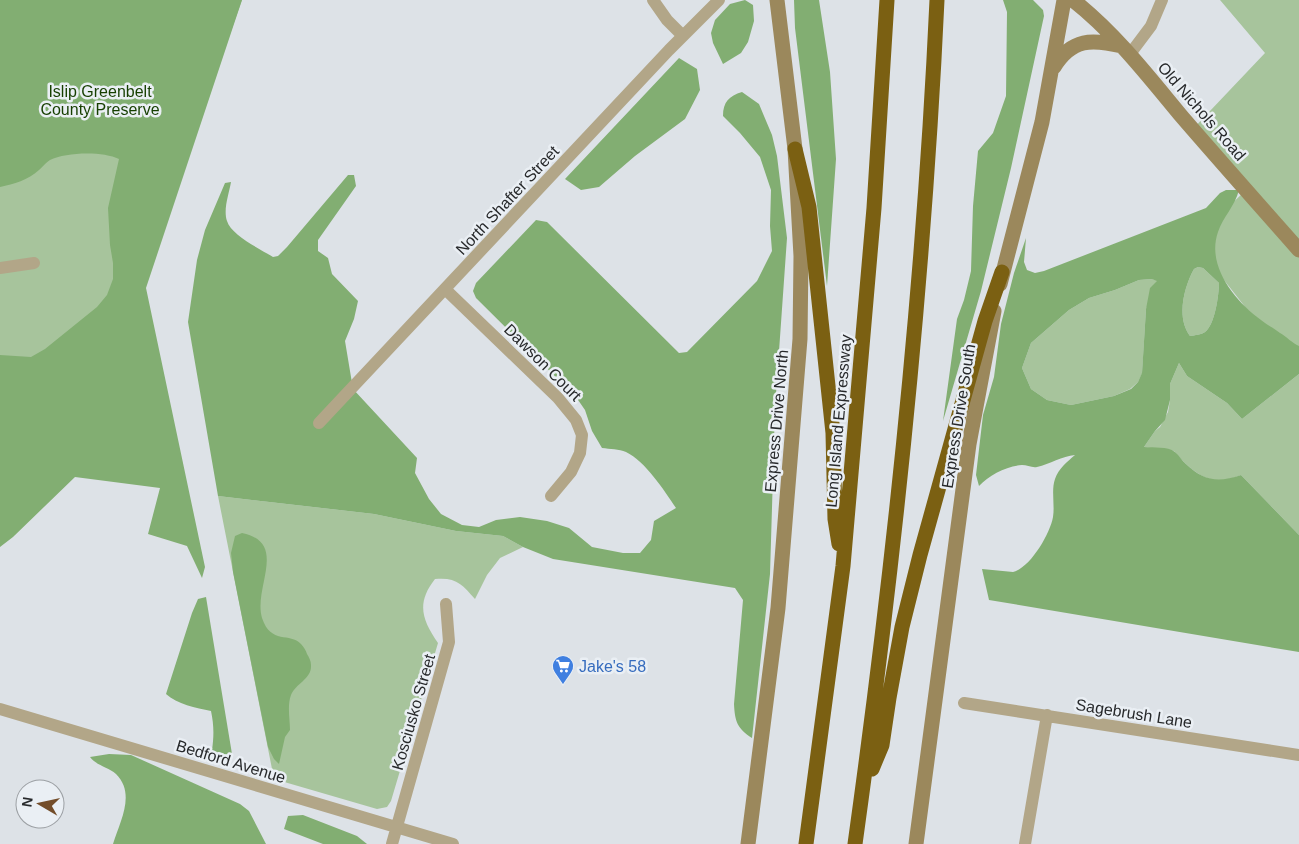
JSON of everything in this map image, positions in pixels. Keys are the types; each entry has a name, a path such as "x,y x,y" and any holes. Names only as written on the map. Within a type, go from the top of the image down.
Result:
{"highway":[{"name":"Long Island Expressway","path":"806,844 843,566 874,208 887,0"},
{"path":"856,844 876,692 903,448 924,204 937,0"},
{"path":"795,149 810,207 833,433 835,519 843,566"},
{"path":"863,789 882,745 892,680 910,596 985,321 1002,272"}],"main road":[{"name":"Express Drive North","path":"748,844 778,608 799,364 802,297 795,149 777,0"},
{"name":"Express Drive South","path":"916,844 969,444 983,362 1002,272 1042,122 1064,0"},
{"name":"Old Nichols Road","path":"1073,0 1102,24 1126,50 1299,250"},
{"path":"1052,71 1066,52 1078,44 1096,41 1126,50"}],"street":[{"path":"653,0 667,20 684,36"},
{"name":"North Shafter Street","path":"319,423 719,0"},
{"path":"1126,50 1151,26 1162,0"},
{"path":"0,268 34,263"},
{"name":"Dawson Court","path":"445,289 558,398 576,420 582,435 580,453 570,472 551,496"},
{"name":"Kosciusko Street","path":"392,844 449,642 446,604"},
{"name":"Sagebrush Lane","path":"964,704 1047,715 1299,755"},
{"name":"Bedford Avenue","path":"0,709 453,844"},
{"path":"1025,844 1047,715"}],"green space":[{"name":"Islip Greenbelt County Preserve","path":"0,0 242,0 156,242 0,463"},
{"name":"Islip Greenbelt County Preserve","path":"0,0 242,0 146,288 205,567 202,578 187,546 148,534 160,488 75,477 13,537 0,547 0,355 31,357 45,349 97,307 107,295 113,279 108,208 119,159 112,156 94,154 65,155 50,160 26,179 0,187"},
{"path":"745,0 753,5 754,21 748,42 741,53 723,64 713,43 711,33 715,20 730,4"},
{"path":"794,0 819,0 830,72 836,159 827,286 795,28"},
{"path":"1003,0 1033,0 1043,10 1044,16 1011,168 981,291 943,421 957,319 971,271 973,206 978,151 993,133 1006,96 1007,12"},
{"path":"1220,0 1299,0 1299,357 1286,359 1195,243 1203,231 1244,192 1191,131 1265,53"},
{"path":"679,58 697,69 700,90 685,119 635,156 599,187 581,190 565,179"},
{"path":"742,92 759,104 772,135 777,156 787,238 775,408 770,574 752,738 740,728 734,710 743,600 735,588 553,559 523,547 503,536 456,531 374,514 218,496 188,322 197,260 205,230 225,183 231,182 226,212 227,221 230,226 254,246 273,257 278,256 348,175 354,175 356,186 318,240 318,251 328,258 332,274 358,301 354,319 345,341 353,389 417,458 415,473 429,499 441,514 462,525 479,527 496,520 520,517 547,521 569,528 592,547 623,553 640,553 651,540 654,521 676,508 654,477 633,456 623,451 602,448 592,431 585,410 576,397 476,298 473,291 476,283 536,220 547,222 679,353 687,352 757,281 772,251 770,226 771,190 760,157 723,116 724,107 728,100"},
{"path":"1226,190 1239,190 1218,232 1215,245 1219,270 1233,293 1251,312 1299,346 1299,374 1242,419 1227,403 1187,376 1179,363 1170,384 1170,400 1165,420 1144,447 1172,450 1193,470 1205,477 1218,480 1241,475 1299,535 1299,652 989,600 982,569 1013,572 1026,564 1032,557 1044,541 1051,524 1055,479 1061,468 1075,455 1037,467 1022,465 1010,467 993,475 979,486 976,475 983,415 994,377 1001,324 1014,273 1026,238 1024,262 1027,270 1035,273 1044,271 1206,208 1220,193","holes":["1198,267 1203,268 1219,283 1218,294 1214,316 1208,328 1202,334 1190,336 1183,320 1183,302 1190,276 1194,269","1152,279 1157,281 1150,288 1146,309 1142,373 1138,382 1131,389 1114,396 1071,405 1047,400 1031,389 1022,368 1031,343 1069,310 1089,298 1139,280"]},
{"path":"1198,267 1203,268 1219,283 1218,294 1214,316 1208,328 1202,334 1190,336 1183,320 1183,302 1190,276 1194,269"},
{"path":"1139,280 1158,280 1146,309 1142,374 1138,382 1130,389 1114,396 1071,405 1047,400 1031,389 1022,368 1031,343 1069,310 1089,298"},
{"path":"1179,363 1187,376 1227,403 1242,419 1299,374 1299,535 1241,475 1225,480 1210,479 1190,468 1174,451 1144,447 1160,427 1168,412 1170,384"},
{"path":"218,496 374,514 456,531 503,536 523,547 500,558 487,575 475,599 453,580 435,579 429,588 425,596 423,611 428,627 438,643 391,801 387,807 377,809 274,779"},
{"path":"242,533 256,538 264,546 267,556 260,606 262,618 266,626 275,635 292,639 301,644 311,664 309,674 291,695 289,708 290,730 285,737 279,764 268,747 233,572 231,553 235,536"},
{"path":"206,597 232,754 216,755 212,750 213,721 211,711 181,703 166,694 192,613 198,599"},
{"path":"109,754 131,755 240,804 249,811 266,844 113,844 125,808 125,790 116,774 90,757"},
{"path":"303,815 357,836 367,844 323,844 284,829 288,816"}],"place":[{"name":"Jake's 58","path":"563,685"}]}
